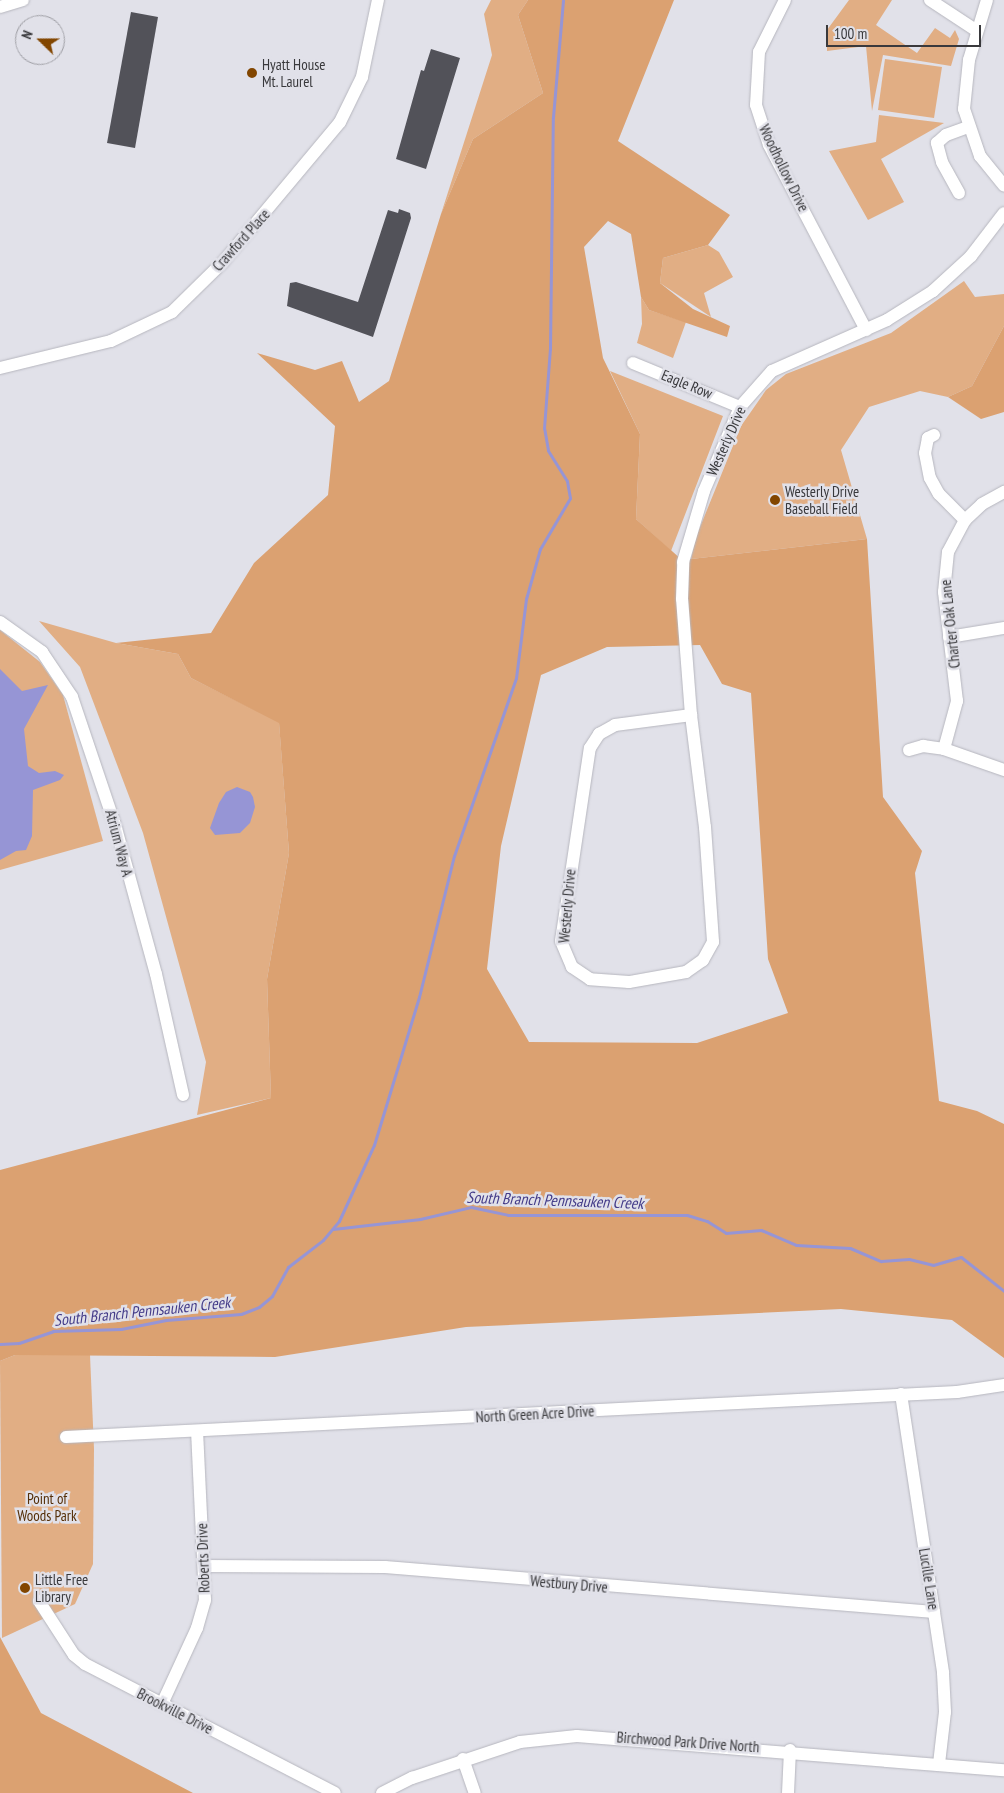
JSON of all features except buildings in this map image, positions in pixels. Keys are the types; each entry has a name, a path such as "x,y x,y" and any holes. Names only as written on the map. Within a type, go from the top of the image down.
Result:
{"street":[{"path":"0,7 23,0"},
{"name":"Crawford Place","path":"0,368 111,341 172,312 223,262 340,122 362,77 378,0"},
{"name":"Woodhollow Drive","path":"785,0 758,52 756,105 769,145 866,330"},
{"path":"930,0 977,31"},
{"path":"987,0 964,84 968,128 980,156 1004,186"},
{"path":"959,193 942,162 938,143 946,135 968,128"},
{"name":"Westerly Drive","path":"691,715 615,725 599,734 590,748 561,941 572,967 590,979 629,982 686,972 702,960 713,942 705,827 691,715 681,590 683,562 704,491 740,407 772,371 866,330 946,279 981,245 1004,213"},
{"name":"Eagle Row","path":"633,363 740,407"},
{"path":"934,435 928,438 925,453 930,478 939,494 966,520"},
{"name":"Charter Oak Lane","path":"944,749 958,701 943,579 948,552 966,520 982,504 1004,492"},
{"name":"Atrium Way A","path":"0,622 42,652 72,697 116,828 156,974 183,1095"},
{"path":"949,637 1004,628"},
{"path":"909,750 923,746 944,749 1004,770"},
{"name":"North Green Acre Drive","path":"66,1437 197,1433 901,1394 1004,1385"},
{"name":"Lucille Lane","path":"901,1394 934,1612 944,1702 939,1764"},
{"name":"Roberts Drive","path":"162,1704 197,1628 205,1600 197,1433"},
{"name":"Westbury Drive","path":"204,1566 385,1567 934,1612"},
{"name":"Brookville Drive","path":"39,1601 74,1655 162,1704 335,1793"},
{"name":"Birchwood Park Drive North","path":"382,1793 463,1759 520,1742 577,1736 790,1750 1004,1770"},
{"path":"788,1793 790,1750"},
{"path":"463,1759 475,1793"}],"green space":[{"path":"491,0 528,0 518,15 543,93 473,139 441,214 492,55 484,14"},
{"path":"849,0 892,0 876,25 917,53 935,28 950,38 955,30 959,39 951,66 883,55 872,111 866,46 827,51 827,30"},
{"path":"885,59 942,67 934,118 878,110"},
{"path":"879,115 944,123 881,159 904,202 868,220 829,151 876,142"},
{"path":"708,245 719,252 733,277 704,293 711,317 660,283 663,258"},
{"path":"964,281 975,297 1004,294 1004,326 972,386 948,397 920,391 869,407 841,450 867,539 691,559 696,537 741,426 766,390 786,374 891,333"},
{"path":"641,297 649,310 686,322 673,358 637,343 642,324"},
{"path":"610,371 723,416 671,551 636,519 640,434"},
{"path":"39,621 116,643 178,654 191,678 279,722 289,853 267,979 271,1098 197,1115 206,1062 143,833 80,667"},
{"path":"0,630 40,662 63,695 103,841 0,870"},
{"name":"Point of Woods Park","path":"15,1355 90,1355 94,1449 93,1564 75,1604 2,1638 0,1361"}],"shaded area":[{"path":"528,0 674,0 618,141 730,215 708,245 663,258 660,283 693,309 730,326 727,337 649,310 641,297 631,234 608,221 584,247 603,358 640,434 636,519 682,560 867,539 883,797 922,851 915,873 939,1101 977,1111 1004,1124 1004,1358 952,1320 841,1309 466,1327 275,1357 15,1355 0,1361 0,1170 271,1098 267,979 289,853 279,723 191,678 178,654 116,643 211,633 254,563 328,495 335,426 257,353 315,370 342,361 359,402 389,381 441,214 473,139 543,93 518,15","holes":["700,645 722,684 751,693 768,959 788,1013 697,1043 529,1042 487,969 501,846 541,675 607,647"]},
{"path":"1004,326 1004,412 981,419 948,397 972,386"},
{"path":"0,1637 41,1713 193,1793 0,1793"}],"water":[{"path":"0,669 22,691 48,685 24,729 28,766 39,773 55,771 64,775 60,780 33,790 32,836 26,850 16,851 0,860"},
{"path":"237,787 250,792 253,797 255,807 250,823 240,833 215,835 210,828 219,803 226,792"}],"waterway":[{"path":"0,1344 19,1343 53,1331 121,1329 166,1320 241,1314 259,1307 272,1296 288,1267 323,1240 339,1221 374,1145 419,997 454,856 516,678 526,599 540,549 570,498 567,481 548,450 544,428 550,349 553,117 563,0"},
{"name":"South Branch Pennsauken Creek","path":"333,1229 420,1219 471,1207 508,1215 687,1215 707,1221 726,1233 761,1230 796,1245 850,1248 881,1261 909,1259 933,1265 961,1257 1004,1291"}],"place":[{"name":"Hyatt House Mt. Laurel","path":"252,73"},
{"name":"Westerly Drive Baseball Field","path":"775,500"},
{"name":"Little Free Library","path":"25,1588"}]}
